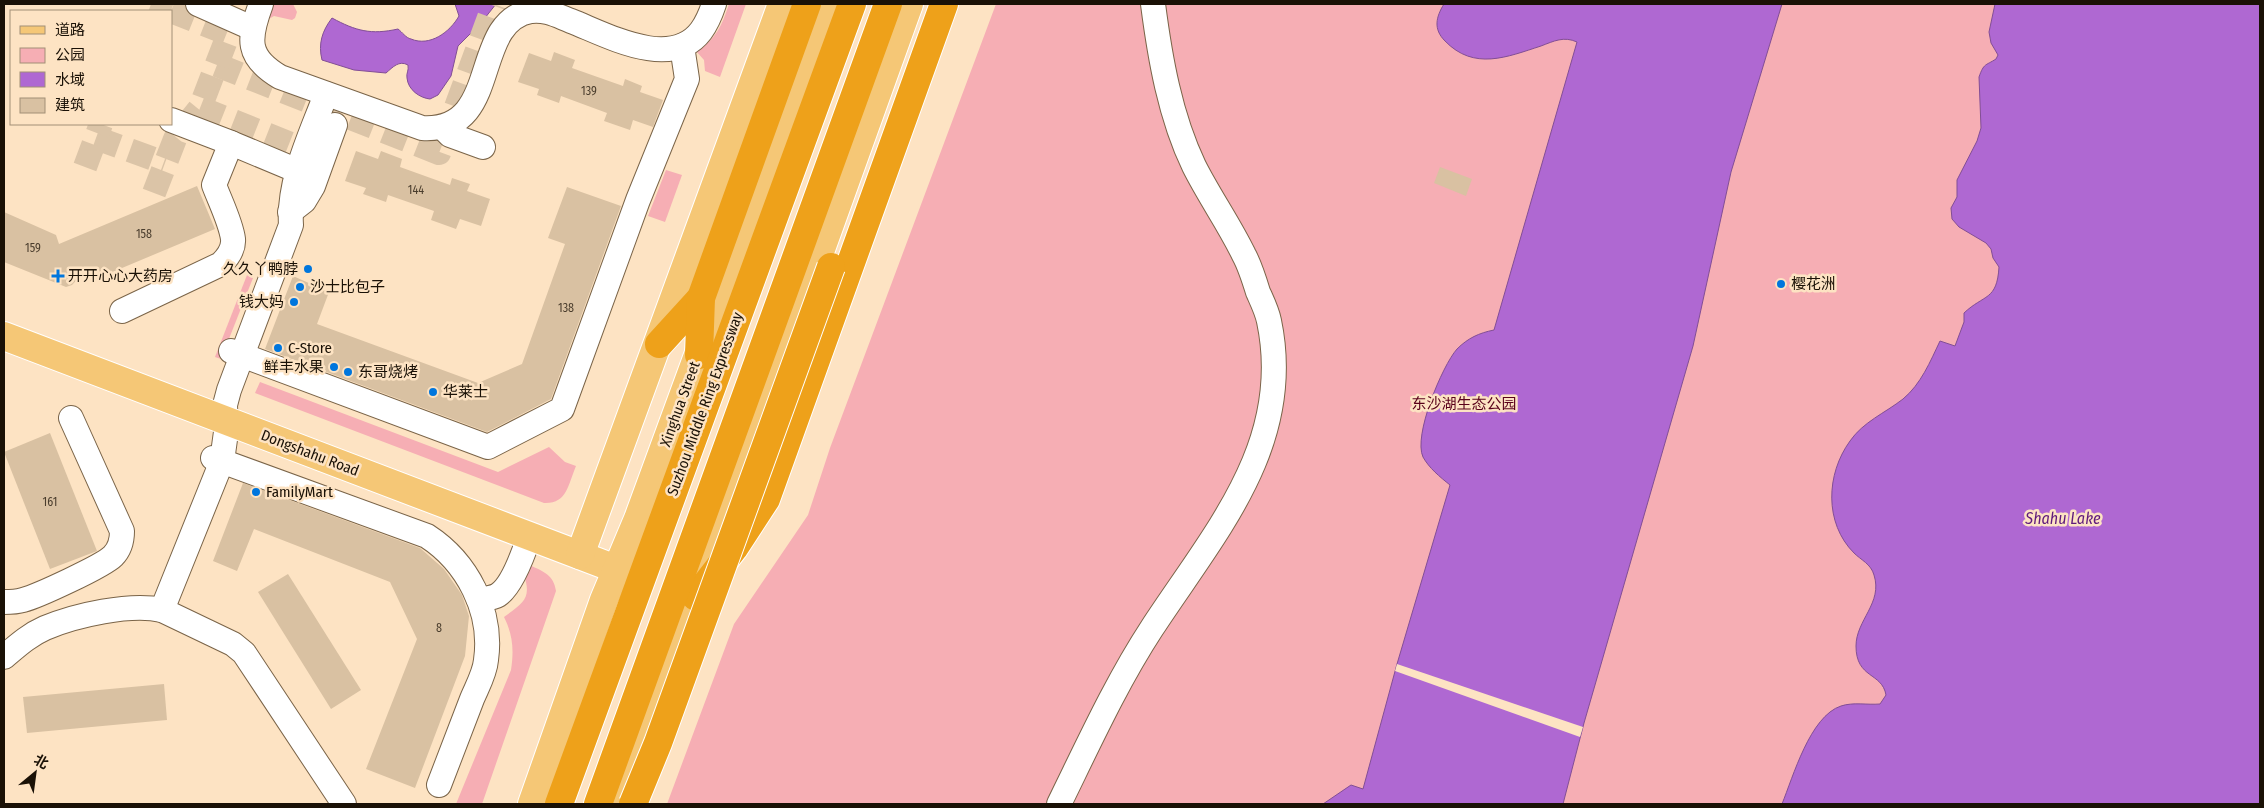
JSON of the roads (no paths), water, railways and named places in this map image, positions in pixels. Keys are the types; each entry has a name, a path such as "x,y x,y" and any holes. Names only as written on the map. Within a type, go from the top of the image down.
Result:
{"highway":[{"path":"698,355 701,298 807,4"},
{"name":"Suzhou Middle Ring Expressway","path":"559,804 852,4"},
{"path":"598,804 888,4"},
{"path":"632,804 662,734 928,4"},
{"path":"696,597 734,548 766,499 944,4"},
{"path":"659,344 701,298"}],"main road":[{"path":"580,555 659,344 782,4"},
{"name":"Xinghua Street","path":"532,804 616,569 638,519 827,4"},
{"path":"618,804 696,597 909,4"},
{"name":"Dongshahu Road","path":"4,336 616,569"}],"street":[{"path":"198,4 252,28"},
{"path":"261,4 252,28 252,46 258,61 264,67 280,78 422,128 443,128 463,115 470,107 500,33 510,21 524,13 547,11 636,46 652,50 682,46 701,31 714,4"},
{"path":"1059,804 1128,669 1152,629 1234,506 1252,470 1272,403 1274,364 1269,320 1245,256 1194,166 1177,126 1158,40 1153,4"},
{"path":"236,353 488,447 562,409 638,200 687,79 682,46"},
{"path":"290,212 298,170 326,94"},
{"path":"172,120 298,170"},
{"path":"157,609 218,460 226,432 219,418 229,390 236,353 281,220 304,201 313,186 339,127"},
{"path":"443,128 450,135 483,147"},
{"path":"122,311 221,264 227,258 232,249 233,239 214,185 231,143"},
{"path":"4,602 13,602 34,596 108,560 119,548 122,540 122,531 71,418"},
{"path":"218,460 426,536 442,546 455,559 468,578 479,600 488,632 486,661 439,785"},
{"path":"479,600 498,595 508,584 522,557 529,537"},
{"path":"34,596 45,628"},
{"path":"4,657 23,641 45,628 95,614 157,609 232,644 244,653 344,804"}],"water":[{"path":"455,4 496,4 481,23 458,46 451,76 438,95 430,99 422,97 412,90 407,76 408,65 402,63 396,65 386,73 354,70 322,60 320,49 322,38 332,18 364,31 380,32 398,29 409,38 425,41 439,36 455,22 459,16"},
{"path":"1444,4 1782,4 1731,172 1693,346 1584,723 1563,804 1323,804 1351,785 1363,789 1397,664 1450,485 1432,469 1423,457 1421,447 1425,418 1437,385 1457,349 1474,336 1494,330 1577,42 1568,39 1559,40 1516,54 1491,59 1467,56 1445,41 1439,32 1437,23"},
{"name":"Shahu Lake","path":"1995,4 2260,4 2260,804 1782,804 1797,764 1820,722 1830,712 1841,706 1880,704 1886,695 1880,682 1864,670 1857,657 1857,637 1872,603 1876,585 1871,568 1844,541 1837,527 1833,513 1832,498 1836,468 1842,454 1855,434 1903,399 1915,387 1940,341 1955,346 1964,322 1964,313 1988,296 1996,286 1999,267 1993,258 1991,249 1986,243 1959,227 1952,219 1951,208 1957,197 1957,180 1977,141 1981,128 1979,77 1984,67 1996,59 1998,55 1991,43 1989,32"}],"tunnel":[{"path":"151,4 168,10"},
{"path":"154,193 175,139 200,108 240,4"},
{"path":"217,65 439,153 494,4"},
{"path":"172,11 229,34"},
{"path":"200,108 301,148"},
{"path":"85,167 101,125"},
{"path":"96,138 165,163"}],"place":[{"name":"久久丫鸭脖","path":"308,269"},
{"name":"开开心心大药房","path":"58,276"},
{"name":"樱花洲","path":"1781,284"},
{"name":"沙士比包子","path":"300,287"},
{"name":"钱大妈","path":"294,302"},
{"name":"C-Store","path":"278,348"},
{"name":"鲜丰水果","path":"334,367"},
{"name":"东哥烧烤","path":"348,372"},
{"name":"华莱士","path":"433,392"},
{"name":"FamilyMart","path":"256,492"}],"park label":[{"name":"东沙湖生态公园","path":"1464,404"}]}
